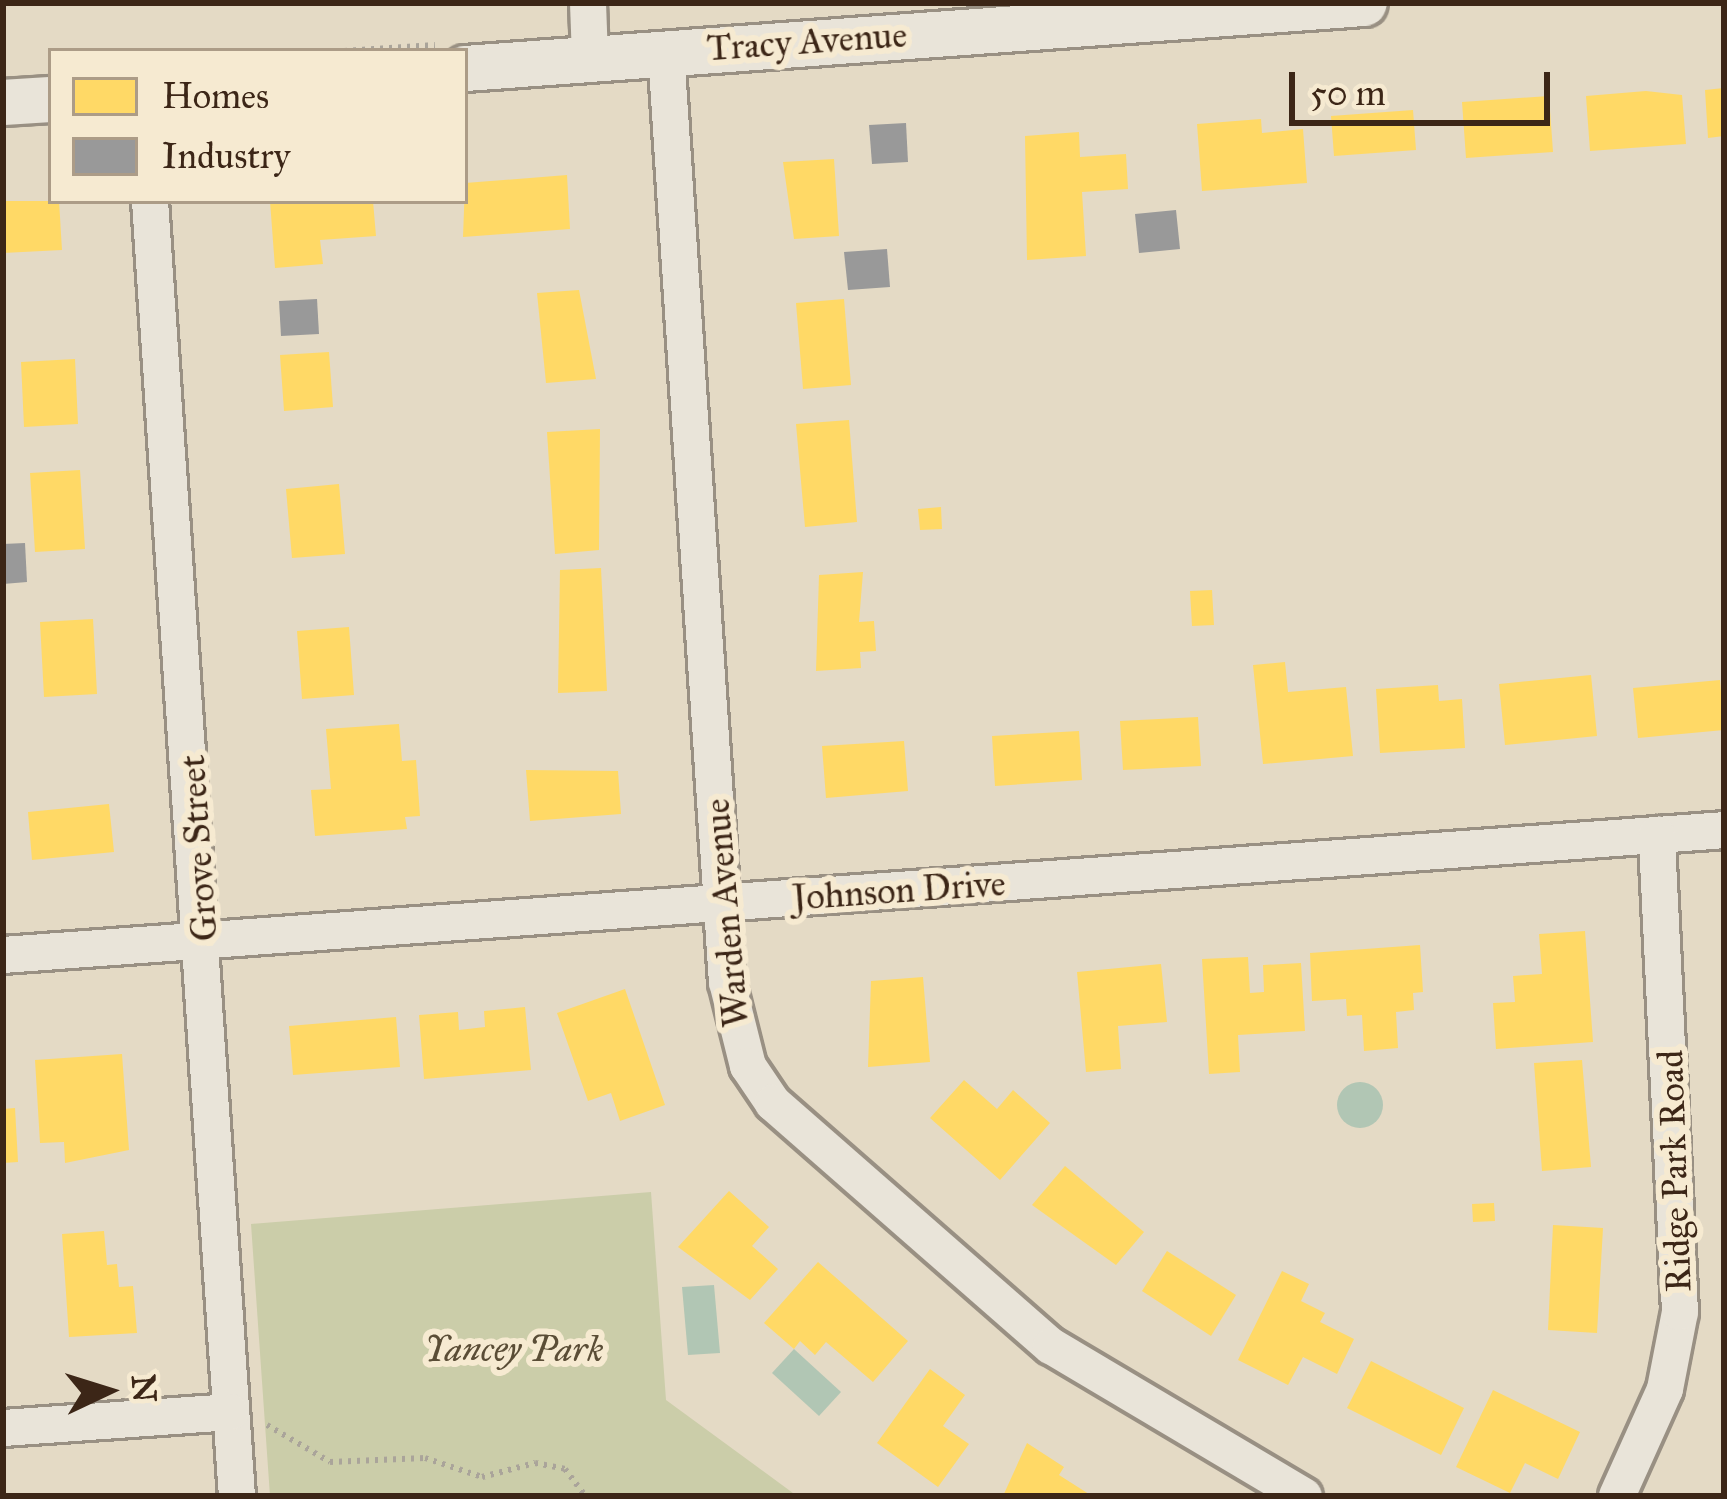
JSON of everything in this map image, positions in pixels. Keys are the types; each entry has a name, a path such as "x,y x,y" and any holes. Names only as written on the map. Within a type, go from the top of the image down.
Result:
{"street":[{"path":"588,3 590,58"},
{"name":"Tracy Avenue","path":"468,68 1103,13 1364,3"},
{"name":"Warden Avenue","path":"666,52 732,1026 773,1103 1051,1346 1304,1496"},
{"path":"3,102 48,99"},
{"name":"Grove Street","path":"150,204 206,943 237,1496"},
{"name":"Johnson Drive","path":"3,955 1724,830"},
{"name":"Ridge Park Road","path":"1617,1496 1664,1389 1680,1312 1658,835"},
{"path":"3,1428 231,1418"}],"path":[{"path":"231,1418 273,1426 330,1462 425,1458 482,1477 535,1463 565,1469 585,1496"}],"green space":[{"name":"Yancey Park","path":"651,1192 666,1400 797,1496 270,1496 251,1224"}],"shaded area":[{"path":"1360,1082 1376,1089 1383,1105 1376,1121 1360,1128 1344,1121 1337,1105 1344,1089"},
{"path":"714,1285 720,1353 688,1355 682,1287"},
{"path":"794,1349 841,1392 819,1416 772,1373"}],"building: Homes":[{"path":"1724,88 1724,136 1708,138 1705,90"},
{"path":"1646,91 1682,95 1686,144 1590,151 1586,96"},
{"path":"1549,96 1553,152 1466,158 1462,102"},
{"path":"1413,110 1416,150 1334,156 1331,116"},
{"path":"1261,119 1262,133 1303,129 1307,183 1202,191 1197,124"},
{"path":"1079,132 1080,157 1126,154 1128,189 1082,192 1086,256 1027,260 1025,136"},
{"path":"834,159 839,236 794,239 783,162"},
{"path":"567,175 570,229 463,237 468,183"},
{"path":"3,201 59,204 62,250 3,253"},
{"path":"270,204 373,204 376,236 320,240 323,264 275,268"},
{"path":"579,290 596,379 546,383 537,293"},
{"path":"844,299 851,385 803,389 796,303"},
{"path":"329,352 333,407 284,411 280,355"},
{"path":"75,359 78,424 24,427 21,362"},
{"path":"849,420 857,522 805,527 796,424"},
{"path":"600,429 599,550 555,554 547,432"},
{"path":"80,470 85,549 35,552 30,473"},
{"path":"339,484 345,554 292,558 286,489"},
{"path":"941,507 942,529 920,530 918,509"},
{"path":"601,568 607,691 558,693 560,570"},
{"path":"863,572 859,622 874,621 876,651 860,652 861,668 816,671 819,575"},
{"path":"1212,590 1214,625 1192,626 1190,591"},
{"path":"93,619 97,694 44,697 40,622"},
{"path":"349,627 354,695 302,699 297,631"},
{"path":"1285,662 1288,692 1346,687 1353,756 1263,764 1253,665"},
{"path":"1591,675 1597,736 1505,745 1499,684"},
{"path":"1720,680 1724,730 1638,738 1633,688"},
{"path":"1438,685 1439,701 1462,699 1465,748 1380,753 1376,689"},
{"path":"1198,717 1201,766 1123,770 1120,721"},
{"path":"399,724 402,761 416,760 420,816 405,817 407,829 315,836 311,790 331,789 326,729"},
{"path":"1079,731 1082,780 995,786 992,736"},
{"path":"904,741 908,791 826,798 822,746"},
{"path":"526,770 618,771 621,814 530,821"},
{"path":"109,804 114,852 32,860 28,812"},
{"path":"1585,931 1593,1042 1496,1049 1493,1003 1515,1002 1513,976 1542,974 1539,934"},
{"path":"1420,945 1423,992 1413,993 1414,1010 1396,1012 1398,1048 1364,1051 1362,1015 1347,1016 1346,999 1312,1001 1310,953"},
{"path":"1248,957 1250,993 1264,992 1263,965 1301,963 1305,1031 1238,1035 1240,1072 1209,1074 1202,959"},
{"path":"1161,964 1167,1022 1118,1026 1121,1069 1086,1072 1077,972"},
{"path":"923,977 930,1062 868,1067 871,981"},
{"path":"625,989 665,1105 620,1121 611,1093 588,1101 557,1013"},
{"path":"525,1007 531,1070 424,1079 419,1015 458,1012 459,1030 485,1027 484,1011"},
{"path":"396,1017 400,1067 293,1075 289,1026"},
{"path":"122,1054 129,1150 65,1163 64,1142 40,1143 35,1060"},
{"path":"1582,1060 1591,1167 1542,1171 1534,1063"},
{"path":"964,1080 997,1109 1013,1090 1050,1123 1000,1180 930,1118"},
{"path":"15,1108 18,1162 3,1163 3,1109"},
{"path":"1065,1166 1144,1232 1116,1265 1032,1205"},
{"path":"729,1191 769,1227 752,1246 778,1269 750,1300 678,1247"},
{"path":"1494,1203 1495,1221 1473,1222 1472,1204"},
{"path":"1553,1225 1603,1228 1597,1333 1548,1330"},
{"path":"104,1231 107,1265 117,1264 119,1287 133,1286 137,1333 69,1337 62,1234"},
{"path":"1167,1251 1236,1295 1211,1336 1142,1291"},
{"path":"818,1262 908,1341 873,1382 826,1342 815,1355 800,1341 794,1349 764,1323"},
{"path":"1282,1271 1309,1284 1301,1301 1325,1313 1320,1322 1354,1339 1337,1374 1303,1357 1288,1385 1238,1360"},
{"path":"1371,1361 1464,1408 1441,1455 1347,1408"},
{"path":"930,1369 965,1395 943,1426 969,1444 938,1487 877,1443"},
{"path":"1493,1390 1580,1432 1558,1479 1525,1463 1510,1493 1456,1467"},
{"path":"1027,1443 1064,1467 1059,1475 1092,1496 1003,1496"}],"building: Industry":[{"path":"906,123 908,162 872,164 869,125"},
{"path":"1176,210 1180,249 1139,253 1135,214"},
{"path":"887,249 890,287 848,290 844,252"},
{"path":"317,299 319,334 281,336 279,301"},
{"path":"25,543 27,582 3,584 3,544"}]}
